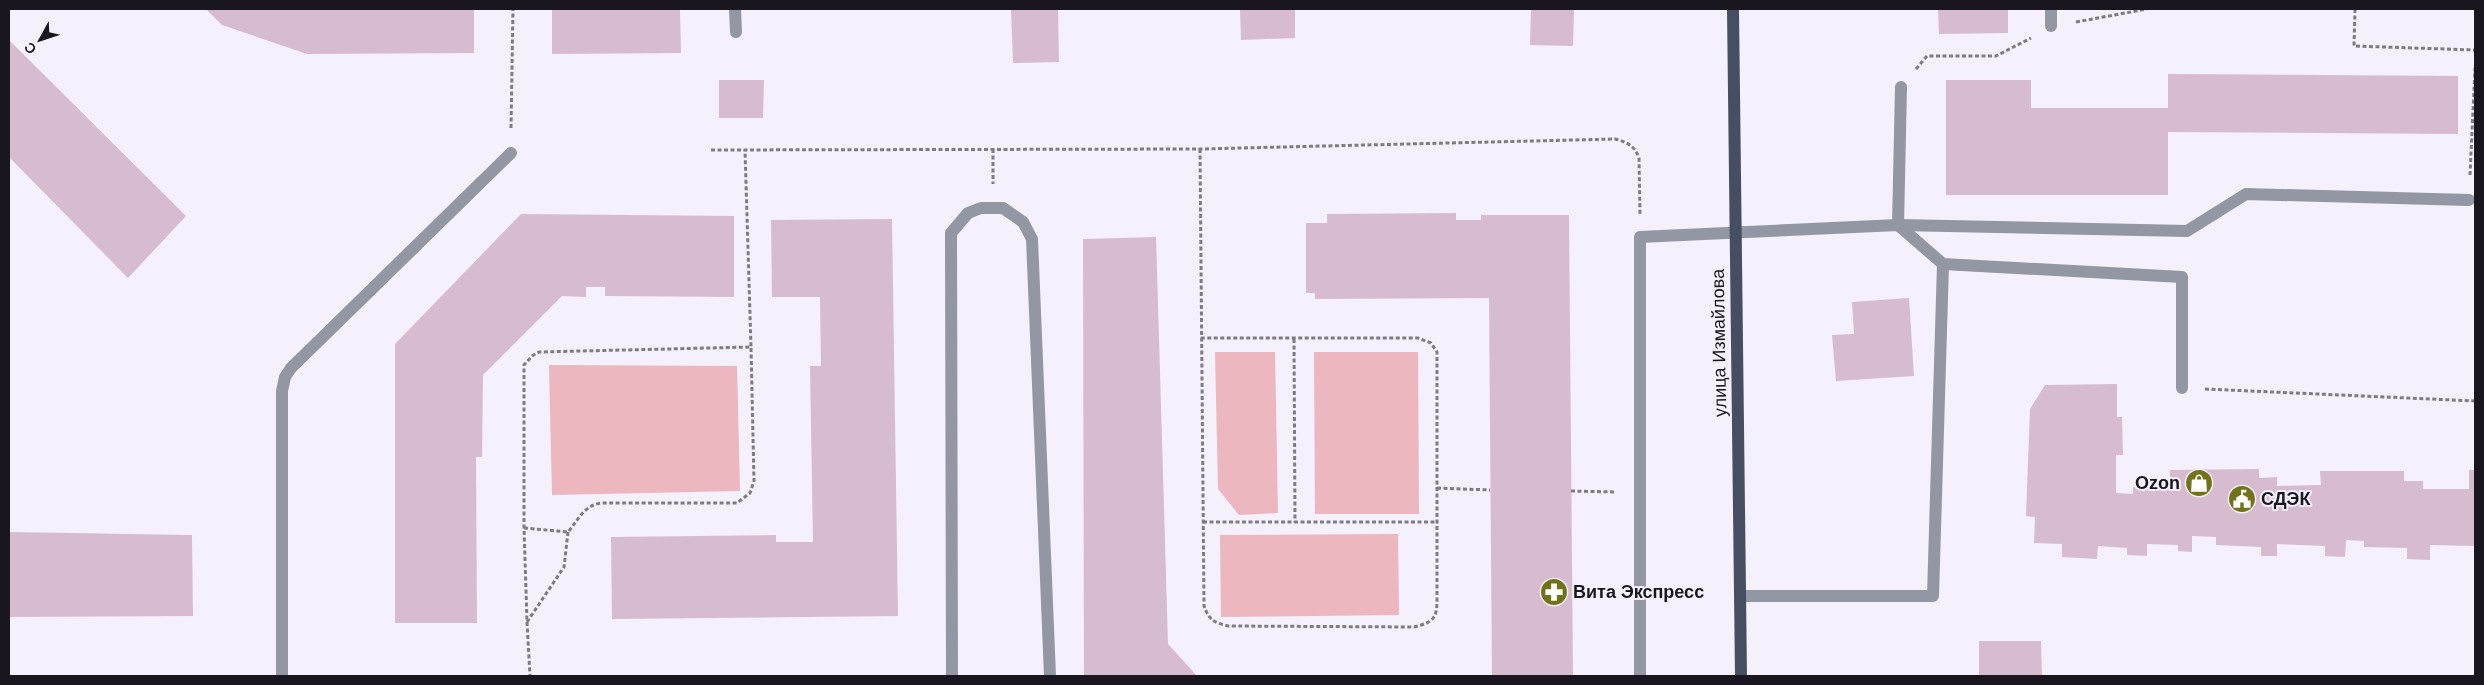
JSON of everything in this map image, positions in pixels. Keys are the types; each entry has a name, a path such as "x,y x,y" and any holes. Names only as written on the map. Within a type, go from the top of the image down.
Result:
{"main road":[{"name":"улица Измайлова","path":"1733,9 1741,676"}],"lane":[{"path":"735,9 736,32"},
{"path":"2051,9 2052,26"},
{"path":"1901,87 1898,224 1943,264 2182,277 2182,388"},
{"path":"282,676 282,391 285,377 291,368 510,153"},
{"path":"1640,676 1640,237 1898,224 2187,231 2246,194 2469,200"},
{"path":"952,676 951,233 968,213 981,208 1003,208 1023,222 1032,239 1050,676"},
{"path":"1740,596 1933,596 1943,264"}],"path":[{"path":"510,153 513,9"},
{"path":"1901,87 1926,56 1996,56 2052,26 2147,9"},
{"path":"2355,9 2354,46 2475,50"},
{"path":"2469,200 2475,68"},
{"path":"711,150 1200,149 1615,139 1627,142 1636,151 1639,158 1640,237"},
{"path":"993,149 993,208"},
{"path":"1200,149 1201,338 1204,606 1208,618 1216,624 1414,627 1429,623 1437,613 1438,522 1437,352 1431,343 1418,338 1201,338"},
{"path":"527,622 564,567 568,532 584,510 592,504 721,505 737,503 750,493 754,481 745,150"},
{"path":"1294,339 1295,522"},
{"path":"530,676 524,528 524,366 532,356 539,352 751,347"},
{"path":"2182,388 2475,401"},
{"path":"1437,488 1490,490"},
{"path":"1571,492 1639,493"},
{"path":"1203,522 1438,522"},
{"path":"524,528 568,532"}],"shaded area":[{"path":"1215,352 1275,352 1278,513 1239,515 1218,489"},
{"path":"1314,352 1418,352 1419,514 1315,514"},
{"path":"549,365 737,366 740,491 552,495"},
{"path":"1398,534 1399,615 1221,617 1220,535"}],"building":[{"path":"206,9 474,9 474,53 307,54 222,25"},
{"path":"552,9 680,9 681,53 552,54"},
{"path":"1011,9 1058,9 1059,62 1013,63"},
{"path":"1240,9 1295,9 1295,38 1241,40"},
{"path":"1531,9 1574,9 1573,46 1530,45"},
{"path":"1938,9 2008,9 2008,33 1939,34"},
{"path":"9,40 186,216 128,278 9,157"},
{"path":"2168,74 2458,76 2458,134 2168,132 2168,195 1946,195 1946,80 2031,80 2031,108 2168,108"},
{"path":"719,80 764,80 763,118 719,118"},
{"path":"1456,213 1456,220 1481,220 1481,215 1569,215 1573,676 1492,676 1489,298 1315,299 1315,293 1306,293 1306,223 1327,223 1327,214"},
{"path":"521,214 734,216 734,297 605,296 605,287 586,287 586,297 562,296 483,375 482,457 476,457 477,623 395,623 395,344"},
{"path":"892,219 898,616 612,619 611,537 776,535 776,542 813,542 810,366 821,366 820,297 772,297 771,220"},
{"path":"1156,237 1168,644 1197,676 1084,676 1083,239"},
{"path":"1909,298 1914,376 1836,381 1832,335 1854,334 1852,302"},
{"path":"2117,384 2117,417 2122,417 2123,455 2116,455 2116,493 2133,494 2133,487 2151,487 2150,481 2170,481 2170,470 2259,469 2259,478 2277,477 2277,486 2321,485 2320,471 2404,471 2404,481 2423,481 2423,489 2469,489 2469,470 2475,470 2475,546 2430,545 2430,560 2407,559 2407,548 2364,547 2364,541 2346,540 2345,557 2325,556 2325,546 2277,544 2277,556 2261,556 2261,547 2216,545 2216,537 2192,536 2192,552 2178,551 2178,545 2147,544 2147,556 2127,555 2127,548 2098,546 2097,559 2062,557 2062,544 2034,543 2035,517 2026,516 2030,409 2045,385"},
{"path":"9,532 192,535 193,616 9,617"},
{"path":"1979,641 2041,641 2042,676 1979,676"}],"place":[{"name":"Ozon","path":"2199,483"},
{"name":"СДЭК","path":"2242,499"},
{"name":"Вита Экспресс","path":"1554,592"}]}
